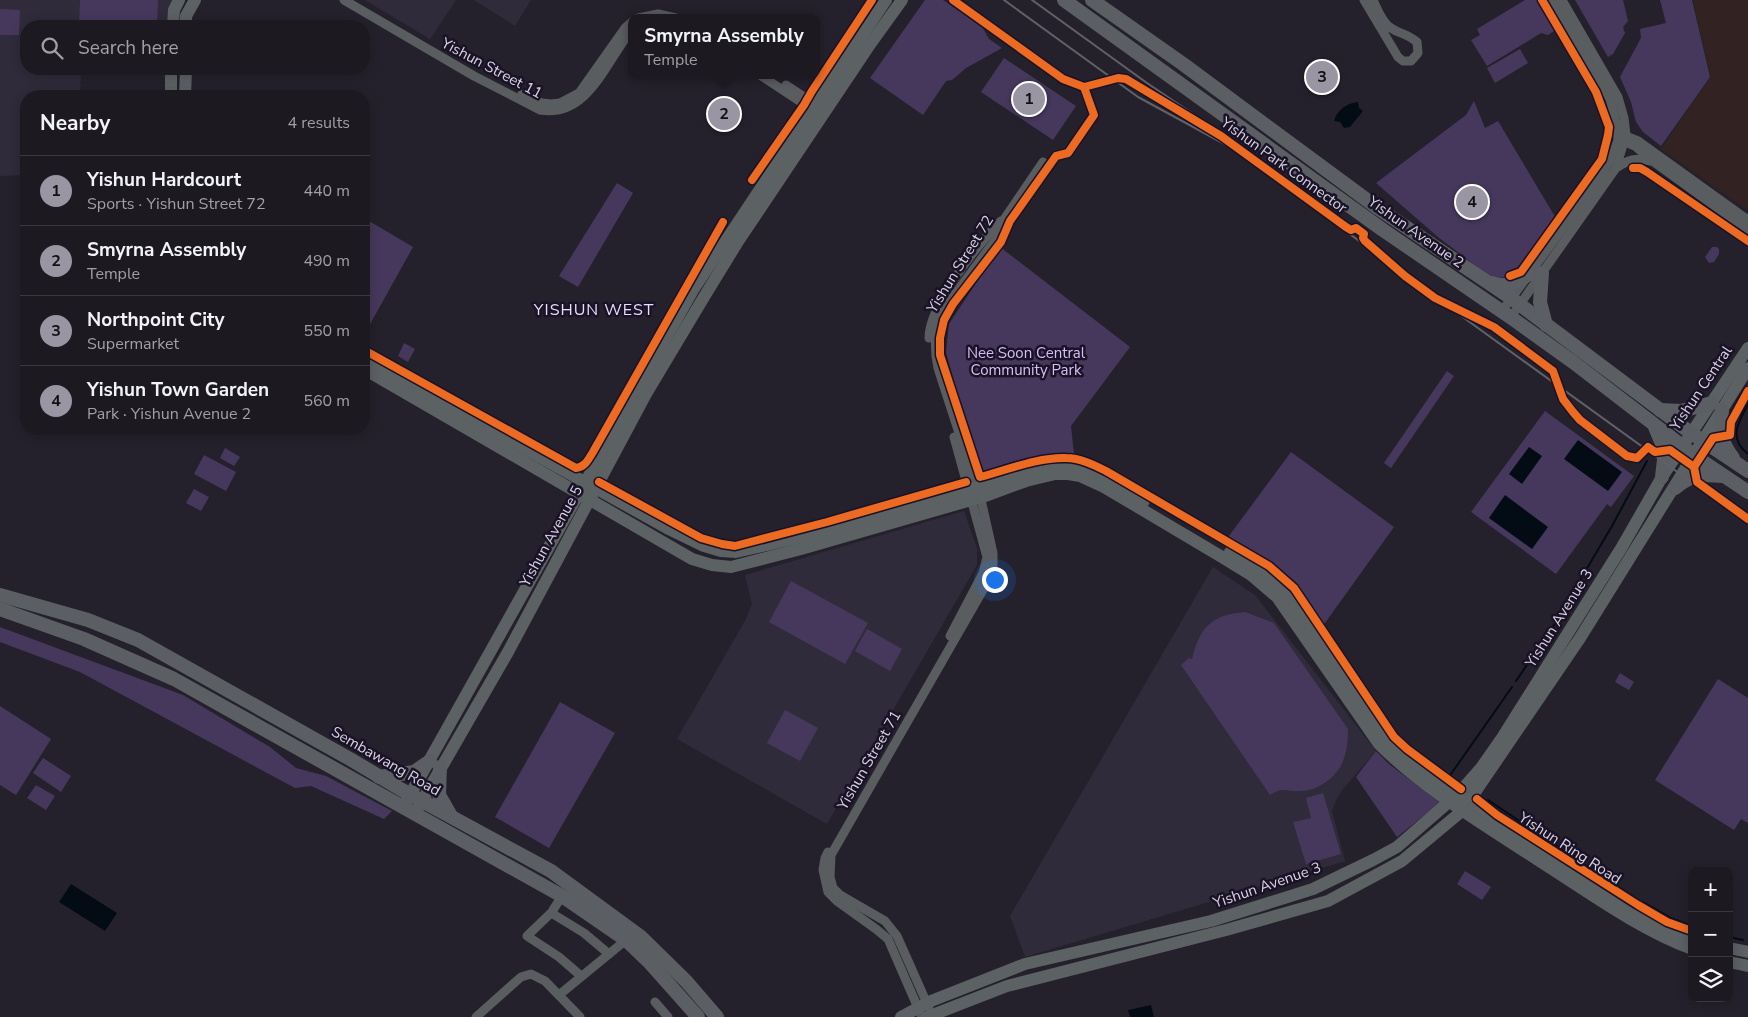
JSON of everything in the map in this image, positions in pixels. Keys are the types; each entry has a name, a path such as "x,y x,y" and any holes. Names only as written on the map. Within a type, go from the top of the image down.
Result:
{"main road":[{"path":"173,20 174,10 179,0"},
{"path":"186,20 186,16 195,0"},
{"name":"Yishun Avenue 5","path":"819,110 886,0"},
{"name":"Yishun Avenue 5","path":"408,812 435,764 508,652 588,491 693,290 819,110 902,0"},
{"name":"Yishun Avenue 2","path":"1064,0 1383,230 1573,362 1654,426 1748,492"},
{"name":"Yishun Avenue 2","path":"1092,0 1183,64 1379,208 1515,301 1697,437 1748,471"},
{"path":"171,75 171,90"},
{"path":"185,90 186,75"},
{"path":"1484,279 1496,284 1505,285 1536,273 1540,302 1546,325"},
{"name":"Yishun Central","path":"1717,407 1748,348"},
{"name":"Yishun Ring Road","path":"370,363 588,491 692,559 712,565 731,567 974,493 1048,475 1062,473 1080,476 1104,488 1251,575 1282,603 1379,744 1389,754 1453,798 1635,910 1688,935"},
{"name":"Yishun Central","path":"1694,455 1697,437 1717,407 1748,368"},
{"name":"Yishun Ring Road","path":"370,373 588,491"},
{"path":"1660,410 1682,412 1717,407 1721,436 1736,463"},
{"path":"1654,426 1664,451 1662,477"},
{"name":"Yishun Central","path":"1682,446 1697,437"},
{"name":"Yishun Avenue 3","path":"925,1012 973,984 1025,964 1211,921 1313,889 1397,847 1453,798 1481,768 1534,690 1682,446"},
{"name":"Yishun Avenue 3","path":"901,1017 925,1012 1015,984 1226,930 1328,901 1402,861 1466,806 1580,638 1694,455"},
{"path":"1674,488 1684,480 1695,476 1724,476"},
{"name":"Sembawang Road","path":"0,595 88,620 138,640 416,798 551,871 641,937 686,982 717,1017"},
{"path":"0,609 84,640 174,679 408,812 562,896 626,940 650,962 698,1017"},
{"path":"379,777 414,772 435,764 439,795 451,816"},
{"name":"Yishun Ring Road","path":"1466,806 1630,919 1666,939 1688,947"},
{"path":"1733,949 1748,952"},
{"path":"1733,963 1748,966"}],"street":[{"name":"Yishun Street 11","path":"344,0 474,76 540,110 551,112 574,105 587,94 628,36"},
{"name":"Yishun Street 11","path":"354,0 477,71 529,97 551,104 560,103 579,93 628,25"},
{"path":"1364,0 1396,54 1403,61 1410,61 1418,53 1416,42 1405,32 1391,28 1386,24 1373,0"},
{"path":"1553,0 1610,99 1622,138 1748,230"},
{"path":"1562,0 1618,97 1624,118 1616,168"},
{"path":"767,79 819,110"},
{"path":"776,79 819,110"},
{"path":"1622,138 1638,141 1748,220"},
{"path":"1536,273 1597,182 1622,138"},
{"path":"1506,314 1616,168 1631,159 1640,158 1654,162"},
{"name":"Yishun Street 72","path":"974,493 933,366 929,333 934,314 945,294 989,234 1005,218 1043,162"},
{"name":"Yishun Street 71","path":"925,1012 897,936 885,921 840,895 834,888 830,878 831,854 990,576 993,566 993,553 974,493"},
{"name":"Yishun Street 71","path":"925,1012 888,940 828,892 823,870 825,858 983,574 987,557 974,493"},
{"path":"562,896 553,911 527,936 559,957 581,976"},
{"path":"553,911 554,914 584,933 609,954"},
{"path":"879,931 885,921"},
{"path":"559,995 626,940"},
{"path":"476,1017 521,977 531,974 545,981 580,1017"},
{"path":"655,1002 668,1017"}],"shaded area":[{"path":"0,0 175,0 170,20 20,20 20,75 81,75 80,90 20,90 20,175 0,176"},
{"path":"365,0 456,0 430,39"},
{"path":"474,0 531,0 515,26"},
{"path":"1693,0 1748,0 1748,210 1661,149 1711,77"},
{"path":"1358,102 1359,108 1363,111 1350,127 1344,128 1340,122 1334,121 1337,114 1343,108"},
{"path":"1578,440 1622,472 1608,491 1564,459"},
{"path":"1529,447 1542,456 1522,484 1509,474"},
{"path":"1505,495 1548,527 1532,549 1489,518"},
{"path":"964,511 977,548 977,565 827,824 677,739 746,619 752,604 745,575"},
{"path":"1213,567 1255,595 1376,751 1343,789 1332,811 1345,861 1025,957 1010,916"},
{"path":"71,884 117,913 105,931 59,902"},
{"path":"1151,1005 1154,1017 1130,1017 1128,1010"}],"green space":[{"path":"80,0 158,0 157,20 79,20"},
{"path":"925,0 943,0 981,25 989,39 1002,48 966,68 952,80 946,81 923,115 870,78"},
{"path":"1525,0 1539,0 1557,29 1548,35 1541,33 1487,66 1471,40 1480,35 1477,29"},
{"path":"1575,0 1623,0 1628,21 1623,27 1625,33 1613,54 1608,57"},
{"path":"1660,0 1692,0 1710,77 1661,146 1643,132 1636,122 1631,102 1620,77 1641,38 1640,29 1666,23"},
{"path":"0,9 20,10 19,35 0,35"},
{"path":"1520,49 1528,63 1495,83 1487,68"},
{"path":"1004,58 1076,106 1053,140 981,92"},
{"path":"1474,101 1485,128 1498,121 1557,220 1516,275 1493,279 1438,237 1376,183 1466,115"},
{"path":"617,183 633,193 578,287 559,276"},
{"path":"370,222 413,247 370,324"},
{"name":"Nee Soon Central Community Park","path":"1000,247 1130,347 1071,426 1074,454 1047,454 986,477 978,473 946,352 949,324"},
{"path":"1712,247 1719,249 1719,254 1714,262 1709,263 1705,257"},
{"path":"404,343 415,349 408,362 398,356"},
{"path":"1447,371 1454,376 1391,468 1384,463"},
{"path":"1545,411 1634,476 1611,507 1607,504 1556,574 1471,512"},
{"path":"225,448 240,457 234,466 220,458"},
{"path":"1291,452 1394,527 1322,627 1293,582 1271,564 1226,540"},
{"path":"204,455 236,472 226,491 194,474"},
{"path":"194,489 209,497 201,511 186,503"},
{"path":"791,581 868,623 845,664 769,622"},
{"path":"1245,612 1274,623 1348,729 1346,749 1340,767 1332,778 1313,789 1300,791 1282,790 1270,795 1181,665 1189,658 1192,659 1203,631 1215,620 1224,616"},
{"path":"0,627 183,695 270,747 296,768 326,776 392,811 384,819 311,786 295,788 80,672 0,642"},
{"path":"867,629 902,649 890,671 855,651"},
{"path":"1620,673 1634,682 1629,690 1615,682"},
{"path":"1718,679 1748,698 1748,823 1741,819 1734,830 1655,780"},
{"path":"560,702 615,733 549,848 495,817"},
{"path":"0,706 51,739 16,795 0,785"},
{"path":"785,710 818,728 800,761 767,743"},
{"path":"1376,751 1389,764 1440,803 1397,837 1356,777"},
{"path":"43,758 71,776 61,792 33,773"},
{"path":"36,785 55,796 46,810 27,798"},
{"path":"1323,793 1341,854 1306,864 1293,822 1311,818 1306,798"},
{"path":"1465,871 1491,887 1482,900 1457,884"}],"waterway":[{"path":"1748,404 1737,430 1738,442 1748,454"},
{"path":"1573,592 1647,461"},
{"path":"1516,681 1562,613"},
{"path":"1451,774 1512,687"},
{"path":"1488,800 1635,898"},
{"path":"1643,902 1671,918 1688,924"},
{"path":"1733,938 1743,940"}],"railway":[{"path":"1004,0 1138,97 1230,147 1252,162 1748,523"},
{"path":"1032,0 1147,83 1239,145"}],"cycle path":[{"path":"820,79 872,0"},
{"name":"Yishun Park Connector","path":"953,0 1063,79 1084,87 1118,78 1126,79 1221,136 1346,227 1351,230 1356,228 1364,234 1363,238 1365,241 1405,276 1435,298 1494,327 1553,371 1563,399 1573,412 1580,420 1627,456 1637,458 1648,447 1655,452 1670,450 1694,467 1697,482 1748,519"},
{"path":"1510,276 1521,272 1602,159 1609,127 1596,92 1542,0"},
{"path":"752,180 820,79"},
{"path":"1084,87 1094,115 1068,153 1056,156 1010,221 1001,242 953,304 944,320 940,338 940,355 980,477 1023,464 1055,458 1071,458 1092,464 1269,566 1294,588 1394,737 1407,749 1461,789"},
{"path":"1633,168 1640,168 1647,172 1748,241"},
{"path":"370,353 576,468 582,466 593,452 723,222"},
{"path":"1694,467 1713,438 1730,435 1731,422 1748,391"},
{"path":"599,482 701,538 735,546 966,482"},
{"path":"1477,799 1497,815 1638,905 1667,922 1688,930"}],"place":[{"name":"Northpoint City","path":"1322,77"},
{"name":"Yishun Hardcourt","path":"1029,99"},
{"name":"Smyrna Assembly","path":"724,114"},
{"name":"Yishun Town Garden","path":"1472,202"}],"district":[{"name":"YISHUN WEST","path":"594,309"}]}
